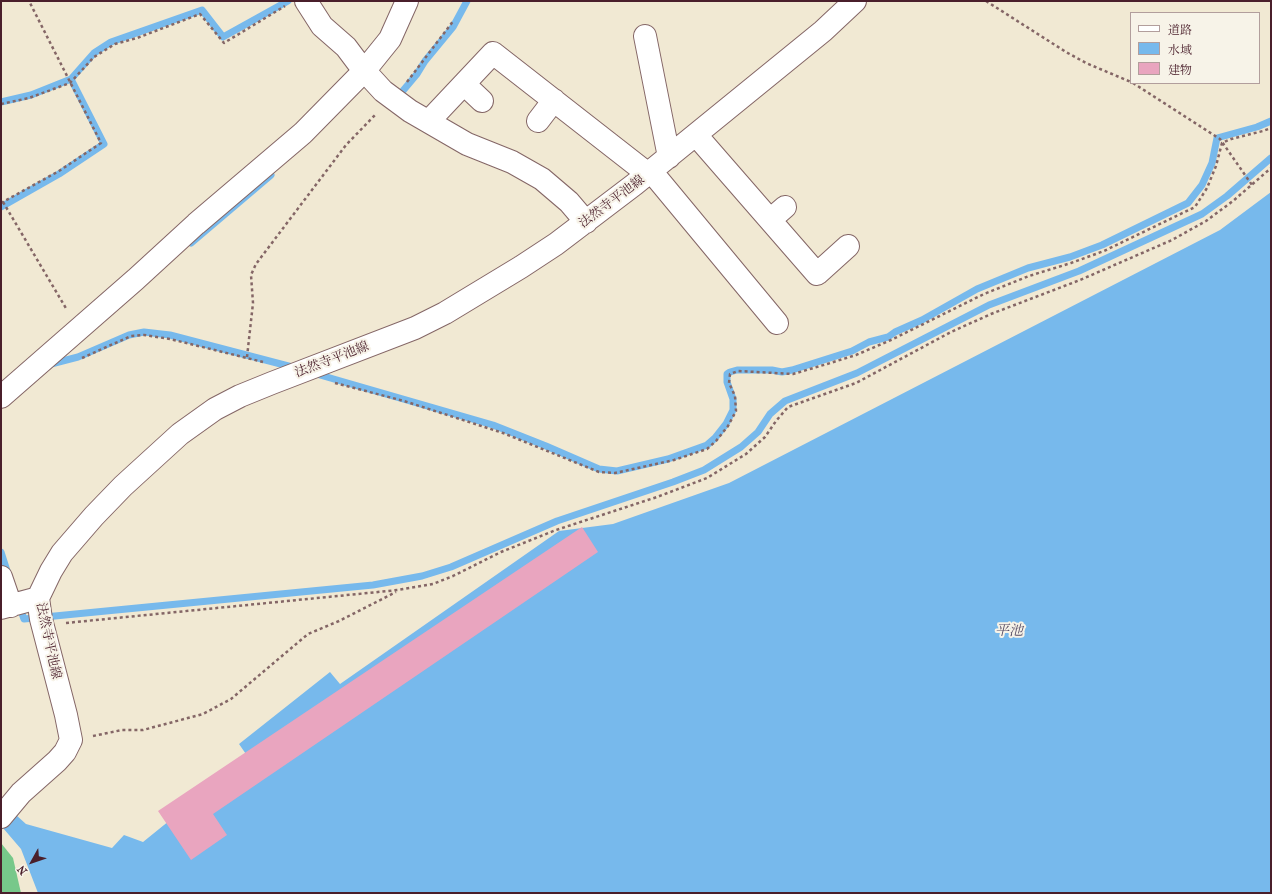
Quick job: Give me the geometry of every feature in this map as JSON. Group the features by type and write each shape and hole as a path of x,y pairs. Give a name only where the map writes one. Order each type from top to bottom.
{"street":[{"path":"1,397 196,224 303,133 365,70 390,39 407,1"},
{"name":"法然寺平池線","path":"71,740 43,625 38,598 51,571 70,542 122,486 180,434 221,406 240,396 415,328 445,313 521,268 586,222 650,173 823,31 855,1"},
{"path":"297,3 346,47 383,90 410,111 430,121 467,144 512,162 542,179 569,202 586,222"},
{"path":"645,36 669,157"},
{"path":"430,121 493,53 650,173 777,323"},
{"path":"464,84 482,101"},
{"path":"538,121 554,100"},
{"path":"696,135 778,214 817,274 848,246"},
{"path":"1,577 6,607 38,598"},
{"path":"1,817 21,793 57,761 65,752 71,740"}],"path":[{"path":"28,1 101,144 59,171 2,203 70,316 75,332"},
{"path":"986,1 1066,52 1086,63 1130,82"},
{"path":"1,104 29,98 70,83 94,57 115,44 137,38 200,14 224,43 297,3"},
{"path":"247,358 253,303 251,275 256,264 346,145 392,97 395,96 454,20"},
{"path":"1134,84 1220,139 1252,185"},
{"path":"1222,143 1271,128"},
{"path":"78,360 131,336 144,335 170,339 300,372 345,386 404,401 503,432 599,472 615,473 674,460 707,449 716,441 728,426 736,411 735,396 729,383 730,374 738,371 793,374 849,357 891,340 984,294 1029,276 1104,251 1194,207 1207,188 1216,166 1222,143"},
{"path":"43,625 398,590 433,584 454,576 501,552 556,530 657,497 707,478 746,454 765,437 788,407 856,383 951,332 992,314 1080,280 1172,240 1206,221 1233,201 1271,168"},
{"path":"71,740 81,740 100,733 122,730 143,730 203,714 231,699 308,634 339,621 398,590"}],"green space":[{"path":"1,843 13,858 21,893 1,893"}],"water":[{"name":"平池","path":"1271,192 1271,893 38,893 21,849 3,828 16,815 26,824 112,848 124,835 143,842 248,757 239,744 330,672 340,684 559,531 613,524 729,483 1220,230"}],"building":[{"path":"582,527 598,552 213,814 227,835 191,860 158,811"}],"waterway":[{"path":"1,207 59,174 104,144 71,79 94,53 111,42 202,10 223,37 288,1"},
{"path":"396,99 453,27 467,1"},
{"path":"1,102 31,95 71,79"},
{"path":"313,373 493,425 599,469 617,471 668,459 707,445 715,438 726,424 733,410 733,399 727,382 727,374 730,372 737,370 772,370 782,372 852,351 869,342 888,337 977,289 1028,268 1070,257 1102,245 1188,203 1202,185 1212,163 1217,138 1257,127 1271,121"},
{"path":"19,605 24,619 373,585 422,576 451,567 557,521 704,470 741,447 758,432 770,414 785,401 857,373 989,305 1079,271 1202,214 1227,196 1271,158"},
{"path":"191,243 271,175"},
{"path":"51,364 78,357 129,335 144,332 170,335 296,368"},
{"path":"1,552 9,577"}]}
